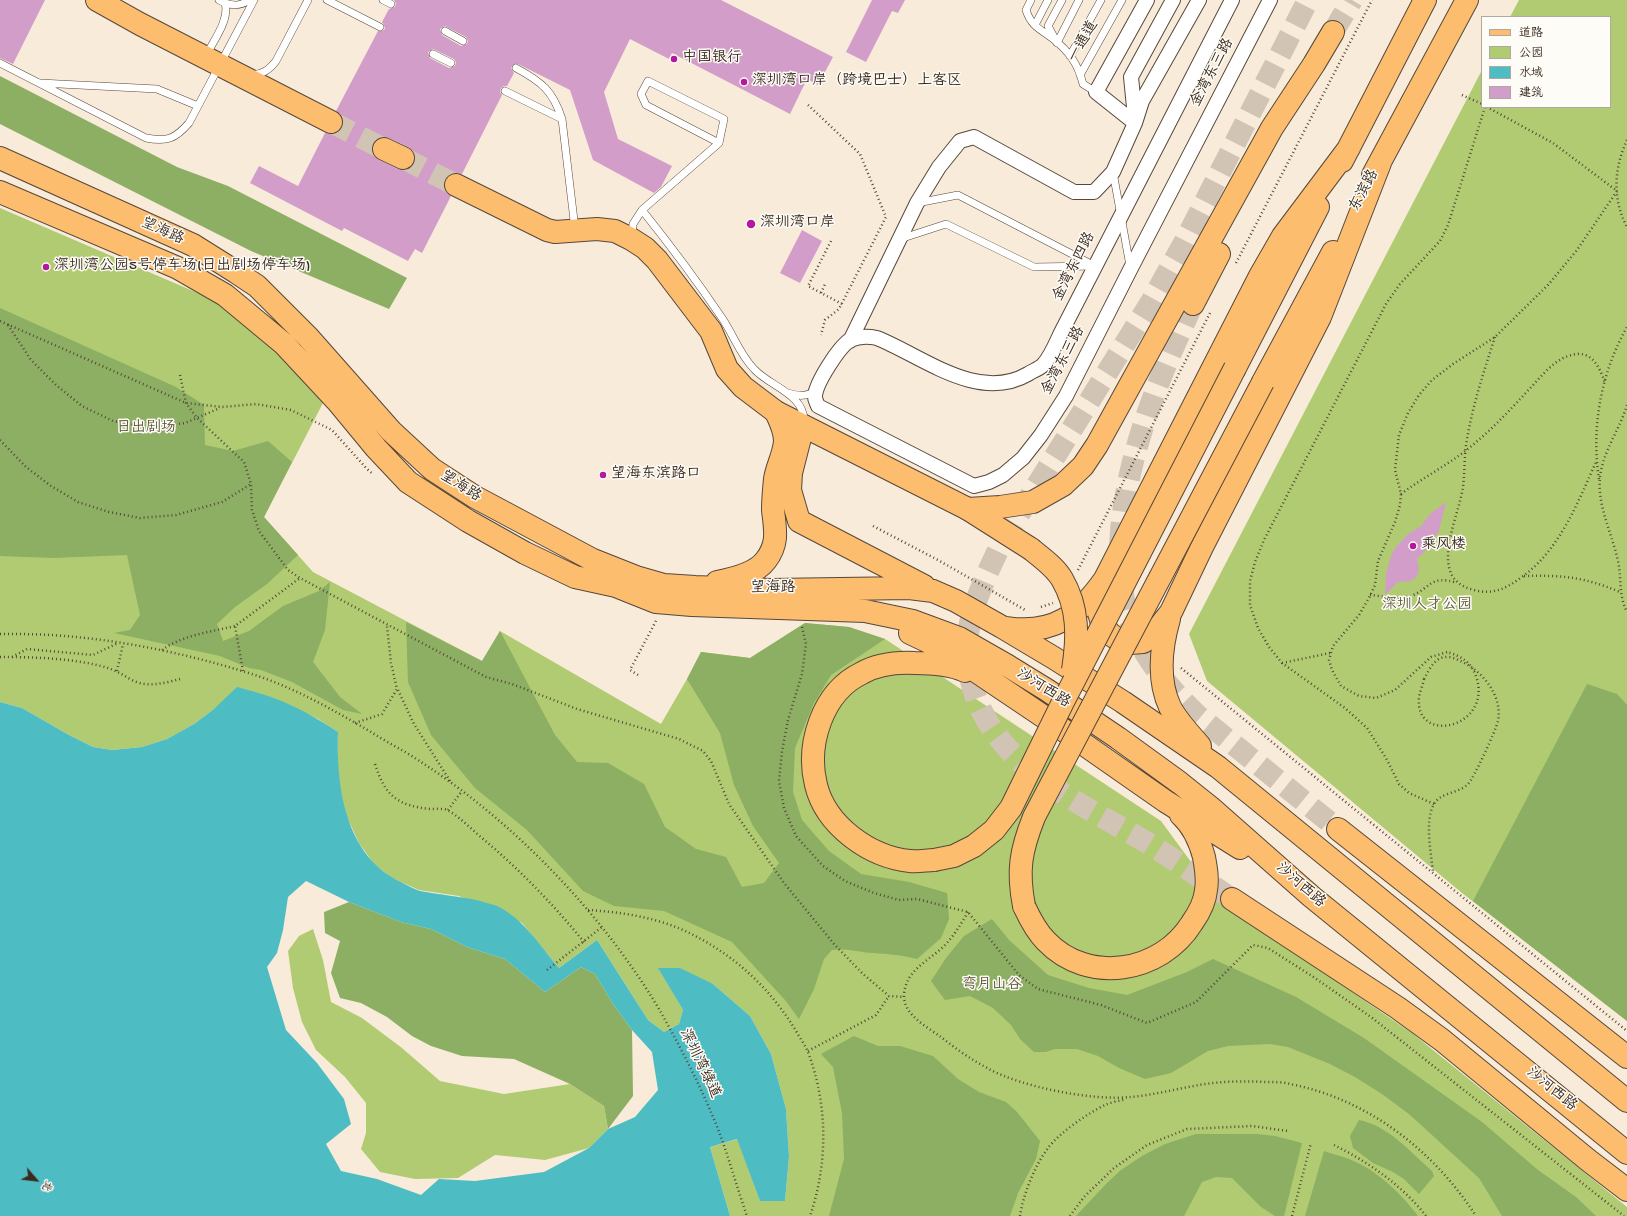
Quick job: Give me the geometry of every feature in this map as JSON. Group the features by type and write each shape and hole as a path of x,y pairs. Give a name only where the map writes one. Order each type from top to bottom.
{"main road":[{"path":"97,0 220,66 331,122"},
{"path":"992,683 962,670 945,665 906,662 891,663 876,667 860,673 844,685 831,700 821,718 814,743 813,765 816,786 824,806 835,821 852,837 871,849 891,857 911,861 934,860 954,856 974,846 994,830 1011,808 1062,702 1425,0"},
{"name":"东滨路","path":"1165,801 1184,818 1195,832 1202,849 1207,870 1206,891 1200,911 1187,931 1172,947 1153,959 1139,965 1120,968 1101,968 1080,963 1060,954 1046,942 1033,925 1024,906 1020,886 1020,863 1026,839 1034,817 1263,382 1467,0"},
{"path":"968,509 1000,507 1033,502 1063,485 1082,466 1097,445 1117,411 1272,128 1333,32 1193,304"},
{"path":"1171,612 1151,637 1143,642 1131,643 1119,640 1110,634 1102,623 1098,602 1105,579 1260,276 1283,236 1348,148"},
{"name":"望海路","path":"0,158 193,245 256,286 308,337 391,431 432,469 475,497 593,560 636,577 664,584 695,588 770,590 909,588 933,591 1002,627"},
{"path":"1218,767 1171,708 1164,692 1161,670 1163,641 1171,612 1202,547 1320,317 1380,162"},
{"path":"456,185 547,230 555,232 598,229 615,231 631,239 645,248 657,260 711,331 727,369 743,387 776,412 968,509 1031,549 1049,563 1062,579 1077,621 1076,647 1073,667 1062,702"},
{"name":"望海路","path":"0,192 178,268 225,295 284,344 338,402 376,448 408,482 468,521 525,553 575,577 616,586 656,602 692,605 865,611 913,621 959,638"},
{"path":"695,588 734,578 756,569 766,561 772,550 776,533 773,509 775,478 783,454 785,439 783,426 776,412"},
{"path":"804,426 794,458 790,490 799,521 933,591"},
{"path":"794,458 804,447 814,441 826,437"},
{"path":"1002,627 1021,630 1036,629 1064,620 1078,611 1087,602 1105,579"},
{"path":"865,611 933,644 1062,729 1165,801 1256,858 1312,897"},
{"path":"1002,627 1117,698 1218,767 1627,1101"},
{"name":"沙河西路","path":"959,638 1047,690 1118,738 1180,783 1210,807 1312,897 1627,1153"},
{"path":"1338,829 1627,1057"},
{"path":"1232,899 1355,978 1404,1012 1453,1049 1588,1160 1627,1190"}],"street":[{"path":"1135,123 1096,92 1147,0"},
{"path":"1135,123 1131,77 1173,0"},
{"path":"816,391 837,353 850,340 917,203 939,167 960,141 974,137 1074,192 1094,192 1113,172 1135,123 1142,101 1199,0"},
{"name":"金湾东四路","path":"850,340 864,337 877,338 957,378 978,383 999,383 1021,378 1043,365 1232,0"},
{"name":"金湾东三路","path":"816,391 815,398 818,406 974,486 990,482 1003,475 1023,458 1041,435 1066,396 1130,268 1270,0"}],"lane":[{"path":"222,1 234,6 244,4 249,0"},
{"path":"0,63 146,138 160,141 171,139 181,132 189,123 254,0"},
{"path":"220,66 245,76 263,73 270,68 276,61 308,0"},
{"path":"327,0 380,27"},
{"path":"383,0 391,4"},
{"path":"1031,0 1026,10 1029,20 1070,56 1079,69 1083,84 1096,92"},
{"path":"1034,25 1048,0"},
{"path":"1057,43 1048,26 1062,0"},
{"path":"1057,43 1079,0"},
{"path":"1070,56 1101,0"},
{"name":"一通道","path":"1080,75 1122,0"},
{"path":"220,66 223,22 226,13 222,1"},
{"path":"445,31 463,41"},
{"path":"433,54 452,63"},
{"path":"516,68 546,86 554,98 562,119 575,231"},
{"path":"631,239 633,224 642,210 719,143 724,119 648,81 641,94 646,106 719,143"},
{"path":"38,83 157,89 198,106"},
{"path":"505,90 562,119"},
{"path":"1113,172 1130,268"},
{"path":"917,203 958,196 1095,266"},
{"path":"642,210 669,243 722,318 746,359 754,369 764,378 788,393 799,405 804,415 804,426"},
{"path":"900,238 946,224 1034,267 1095,266"},
{"path":"788,393 801,396 810,395 816,391"}],"path":[{"path":"1462,95 1481,104"},
{"path":"808,105 860,154 886,217 840,309 825,320 820,334"},
{"path":"1434,804 1409,793 1399,784 1367,728 1344,708 1282,663 1269,647 1258,628 1250,605 1250,581 1255,562 1264,540 1386,304 1400,284 1430,252 1443,235 1448,225 1486,108"},
{"path":"1488,108 1553,143 1616,191"},
{"path":"1627,140 1616,174 1616,191 1627,227"},
{"path":"1433,873 1430,812 1434,804 1446,794 1468,784 1495,731 1498,721 1498,708 1493,691 1486,680 1470,666 1453,658 1441,658 1434,663 1424,679 1419,698 1420,709 1424,717 1432,723 1440,726 1457,724 1465,720 1472,711 1476,702 1478,692 1477,678 1469,663 1456,654 1447,652 1431,657 1396,690 1376,698 1359,696 1341,686 1332,670 1329,660 1330,653 1336,643 1359,615 1375,585 1378,561 1395,522 1400,505 1400,494 1396,470 1399,435 1408,413 1419,395 1432,380 1453,364 1495,337 1561,270 1577,250 1616,191"},
{"path":"831,241 808,286 842,304"},
{"path":"820,293 826,282"},
{"path":"8,324 31,360 56,385 82,406 113,421 150,428 185,423 222,407"},
{"path":"1627,327 1610,361 1598,414 1595,440 1596,462 1605,516 1619,564 1620,592 1627,612"},
{"path":"1457,583 1449,568 1448,553 1463,487 1466,450 1474,405 1495,337"},
{"path":"1400,494 1466,450 1508,412 1549,368 1560,360 1578,354 1586,355 1600,368 1605,383"},
{"path":"180,375 186,403 197,418 244,462 251,484 252,510 259,531 288,570 300,578 486,677 512,684 577,709 679,739 703,752 711,761 729,804 784,884 834,944 863,974 889,996 904,997"},
{"path":"1600,487 1602,466 1627,405"},
{"path":"0,440 26,467 51,486 78,502 109,512 140,518 176,515 222,502 251,484"},
{"path":"1370,595 1405,598 1412,596 1427,585 1436,581 1449,580 1466,588 1479,591 1497,591 1509,586 1524,576 1552,547 1564,529 1596,462"},
{"path":"1524,576 1575,578 1597,583 1620,592"},
{"path":"162,651 172,643 186,638 235,626 300,578"},
{"path":"638,675 630,670 657,619"},
{"path":"387,625 391,664 397,689 414,724 442,771 452,783"},
{"path":"235,626 243,671"},
{"path":"0,634 49,635 118,643 162,651 243,671 295,692 355,723 424,764 452,783"},
{"path":"12,657 27,649 93,655 118,643"},
{"path":"117,671 123,644"},
{"path":"1282,663 1330,653"},
{"path":"0,657 62,660 100,666 117,671 133,681 147,684 163,683 180,679"},
{"path":"1182,668 1627,1031"},
{"path":"355,723 382,714 397,689"},
{"path":"375,764 380,780 389,793 400,802 414,807 448,810 525,877 584,942"},
{"name":"深圳湾绿道","path":"452,783 499,820 526,846 588,910 624,956 654,1002 684,1055 716,1124 747,1216"},
{"path":"448,810 462,791"},
{"path":"845,881 874,893 898,900 917,899 968,912 1019,974 1038,988 1101,1004 1147,1023 1196,1002 1253,945 1268,948 1372,1017 1624,1216"},
{"path":"588,910 615,912 647,919 682,929 711,944 741,965 768,990 790,1020 808,1051 819,1087 824,1126 822,1161 816,1198 810,1216"},
{"path":"968,912 958,929 946,944 912,972 906,986 904,997 908,1009 914,1017 961,1053 990,1070 1023,1082 1062,1092 1099,1097 1130,1097"},
{"path":"548,970 602,927"},
{"path":"808,1051 876,1015 889,996"},
{"path":"1020,1216 1023,1199 1034,1172 1048,1147 1088,1115 1106,1104 1130,1097 1234,1081 1289,1083 1322,1092 1361,1109 1386,1124 1415,1145 1441,1170 1463,1196 1476,1216"},
{"path":"1070,1216 1084,1197 1114,1168 1147,1145 1186,1129 1252,1126 1288,1131"},
{"path":"1292,1216 1311,1143"},
{"path":"1334,1145 1356,1156 1383,1175 1406,1195 1426,1216"}],"green space":[{"name":"深圳人才公园","path":"1519,0 1627,0 1627,1021 1462,893 1207,681 1189,634 1481,72 1481,108 1611,108 1611,16 1511,16"},
{"path":"0,76 177,167 228,186 407,278 389,309 251,251 0,124"},
{"name":"弯月山谷","path":"0,208 228,306 260,328 324,401 264,517 313,572 482,661 500,631 661,724 701,652 750,658 805,623 849,627 885,639 1161,821 1221,903 1412,1033 1627,1207 1627,1216 730,1216 710,1147 738,1139 760,1201 785,1201 789,1157 786,1109 771,1054 750,1016 713,984 659,969 683,1010 679,1024 664,1032 648,1020 597,940 559,968 522,923 459,896 419,890 392,878 374,864 359,843 346,815 340,789 337,759 338,732 318,719 271,697 214,709 194,724 167,739 142,747 112,750 93,747 22,708 0,702"},
{"name":"日出剧场","path":"0,308 176,387 204,405 205,445 233,451 268,441 292,462 264,517 298,555 267,584 235,607 217,624 223,641 249,631 283,606 319,591 330,582 325,630 313,662 340,697 362,714 343,710 292,682 261,670 249,668 220,656 114,633 130,630 140,615 127,555 53,558 0,556"},
{"path":"406,622 482,661 500,631 555,735 577,762 608,763 644,784 665,827 696,849 726,857 742,887 764,883 779,863 753,826 734,785 720,733 687,679 701,652 750,658 805,623 849,627 885,639 831,675 814,703 795,748 793,792 802,820 829,851 861,874 909,882 947,893 949,919 941,938 917,959 848,950 832,950 824,959 814,989 799,1019 785,1000 732,942 664,911 614,906 583,891 527,830 475,788 431,735 408,682"},
{"path":"1587,684 1617,694 1627,705 1627,1021 1473,901"},
{"path":"349,902 401,922 431,929 467,947 505,959 545,992 581,967 595,974 613,1004 632,1030 633,1096 608,1129 604,1106 570,1084 514,1059 462,1056 431,1046 412,1036 387,1017 361,1003 340,998 331,973 340,941 325,933 324,912"},
{"path":"992,919 1009,940 1048,975 1089,988 1127,995 1187,972 1213,959 1296,997 1364,1038 1482,1122 1538,1170 1576,1197 1596,1216 1502,1216 1479,1178 1409,1114 1382,1094 1355,1077 1330,1064 1288,1047 1270,1044 1228,1046 1208,1051 1171,1073 1145,1079 1119,1068 1098,1056 1077,1049 1055,1049 1046,1052 1034,1052 1020,1039 1011,1025 993,1008 970,996 945,1000 931,981 946,958 964,936"},
{"path":"313,929 323,960 331,1002 362,1018 402,1048 440,1081 504,1094 570,1084 604,1106 608,1129 589,1148 545,1160 495,1155 458,1178 415,1179 380,1172 361,1149 366,1133 366,1103 345,1077 316,1050 302,1022 293,988 288,951 299,936"},
{"path":"854,1036 878,1046 900,1046 933,1056 958,1079 979,1092 1006,1102 1017,1112 1040,1141 1036,1159 1018,1193 1010,1216 829,1216 844,1159 842,1113 833,1067 821,1054"},
{"path":"1359,1120 1370,1123 1389,1134 1432,1171 1434,1176 1419,1194 1404,1179 1373,1163 1353,1148 1350,1136"},
{"path":"1196,1134 1257,1134 1275,1136 1302,1143 1284,1216 1275,1216 1261,1207 1232,1178 1216,1177 1202,1182 1184,1216 1076,1216 1121,1170 1142,1156 1165,1144"},
{"path":"1324,1151 1347,1158 1377,1174 1406,1201 1418,1216 1305,1216"}],"water":[{"path":"237,687 267,696 297,708 338,732 339,775 342,796 348,818 356,837 367,855 382,870 401,882 420,891 472,899 497,906 507,911 538,942 559,968 597,940 648,1020 664,1032 679,1024 683,1010 658,968 680,968 713,984 750,1016 771,1054 786,1109 789,1157 785,1201 760,1201 737,1139 710,1147 730,1216 0,1216 0,702 22,708 93,747 112,750 142,747 167,739 194,724 214,709","holes":["306,881 349,902 401,922 431,929 467,947 505,959 545,992 581,967 595,974 613,1004 632,1030 652,1052 658,1090 635,1117 608,1129 589,1148 544,1172 475,1181 439,1179 421,1195 377,1179 341,1171 326,1144 351,1124 344,1099 317,1063 286,1030 267,967 277,953 283,930 288,897"]}],"building":[{"path":"0,0 45,0 13,64 0,58"},
{"path":"394,0 721,0 833,57 818,85 807,79 790,114 672,53 669,59 630,39 604,92 618,139 672,166 661,187 654,193 593,160 570,90 518,64 514,64 511,68 514,73 507,86 501,88 500,92 502,95 462,174 455,173 449,175 445,179 444,186 446,192 451,196 422,253 415,249 408,261 344,228 342,231 250,183 259,166 298,186 325,133 332,134 338,132 342,128 343,121 341,115 336,111 378,31 385,29 382,22 389,9 395,7 396,3","holes":["445,26 466,37 468,41 467,44 461,46 442,35 440,29","433,49 454,59 456,62 455,66 449,68 430,58 428,52","383,137 389,138 408,147 413,151 415,157 414,163 410,168 404,170 398,169 379,160 374,156 372,150 373,144 377,139"]},
{"path":"872,0 905,0 898,13 892,11 866,62 846,52"},
{"path":"802,230 822,241 800,283 780,273"},
{"name":"乘风楼","path":"1446,502 1439,531 1426,550 1417,559 1419,569 1417,576 1411,581 1398,582 1385,595 1386,574 1395,548 1408,534 1421,526 1430,514"}],"tunnel":[{"path":"1232,899 1151,845 1069,798 1043,780 1019,760 998,737 982,711 968,671 968,631 983,584 1003,540 1151,302 1185,241 1308,0"},
{"path":"1333,32 1352,0"},
{"path":"331,122 384,149"},
{"path":"403,158 456,185"},
{"path":"1193,304 1157,387 1130,472 1120,542 1120,574 1123,596 1129,618 1134,632 1148,658 1175,693 1196,714 1338,829"}],"place":[{"name":"中国银行","path":"674,59"},
{"name":"深圳湾口岸（跨境巴士）上客区","path":"744,82"},
{"name":"深圳湾口岸","path":"751,224"},
{"name":"深圳湾公园5号停车场(日出剧场停车场)","path":"46,267"},
{"name":"望海东滨路口","path":"603,475"},
{"name":"乘风楼","path":"1413,546"}]}
